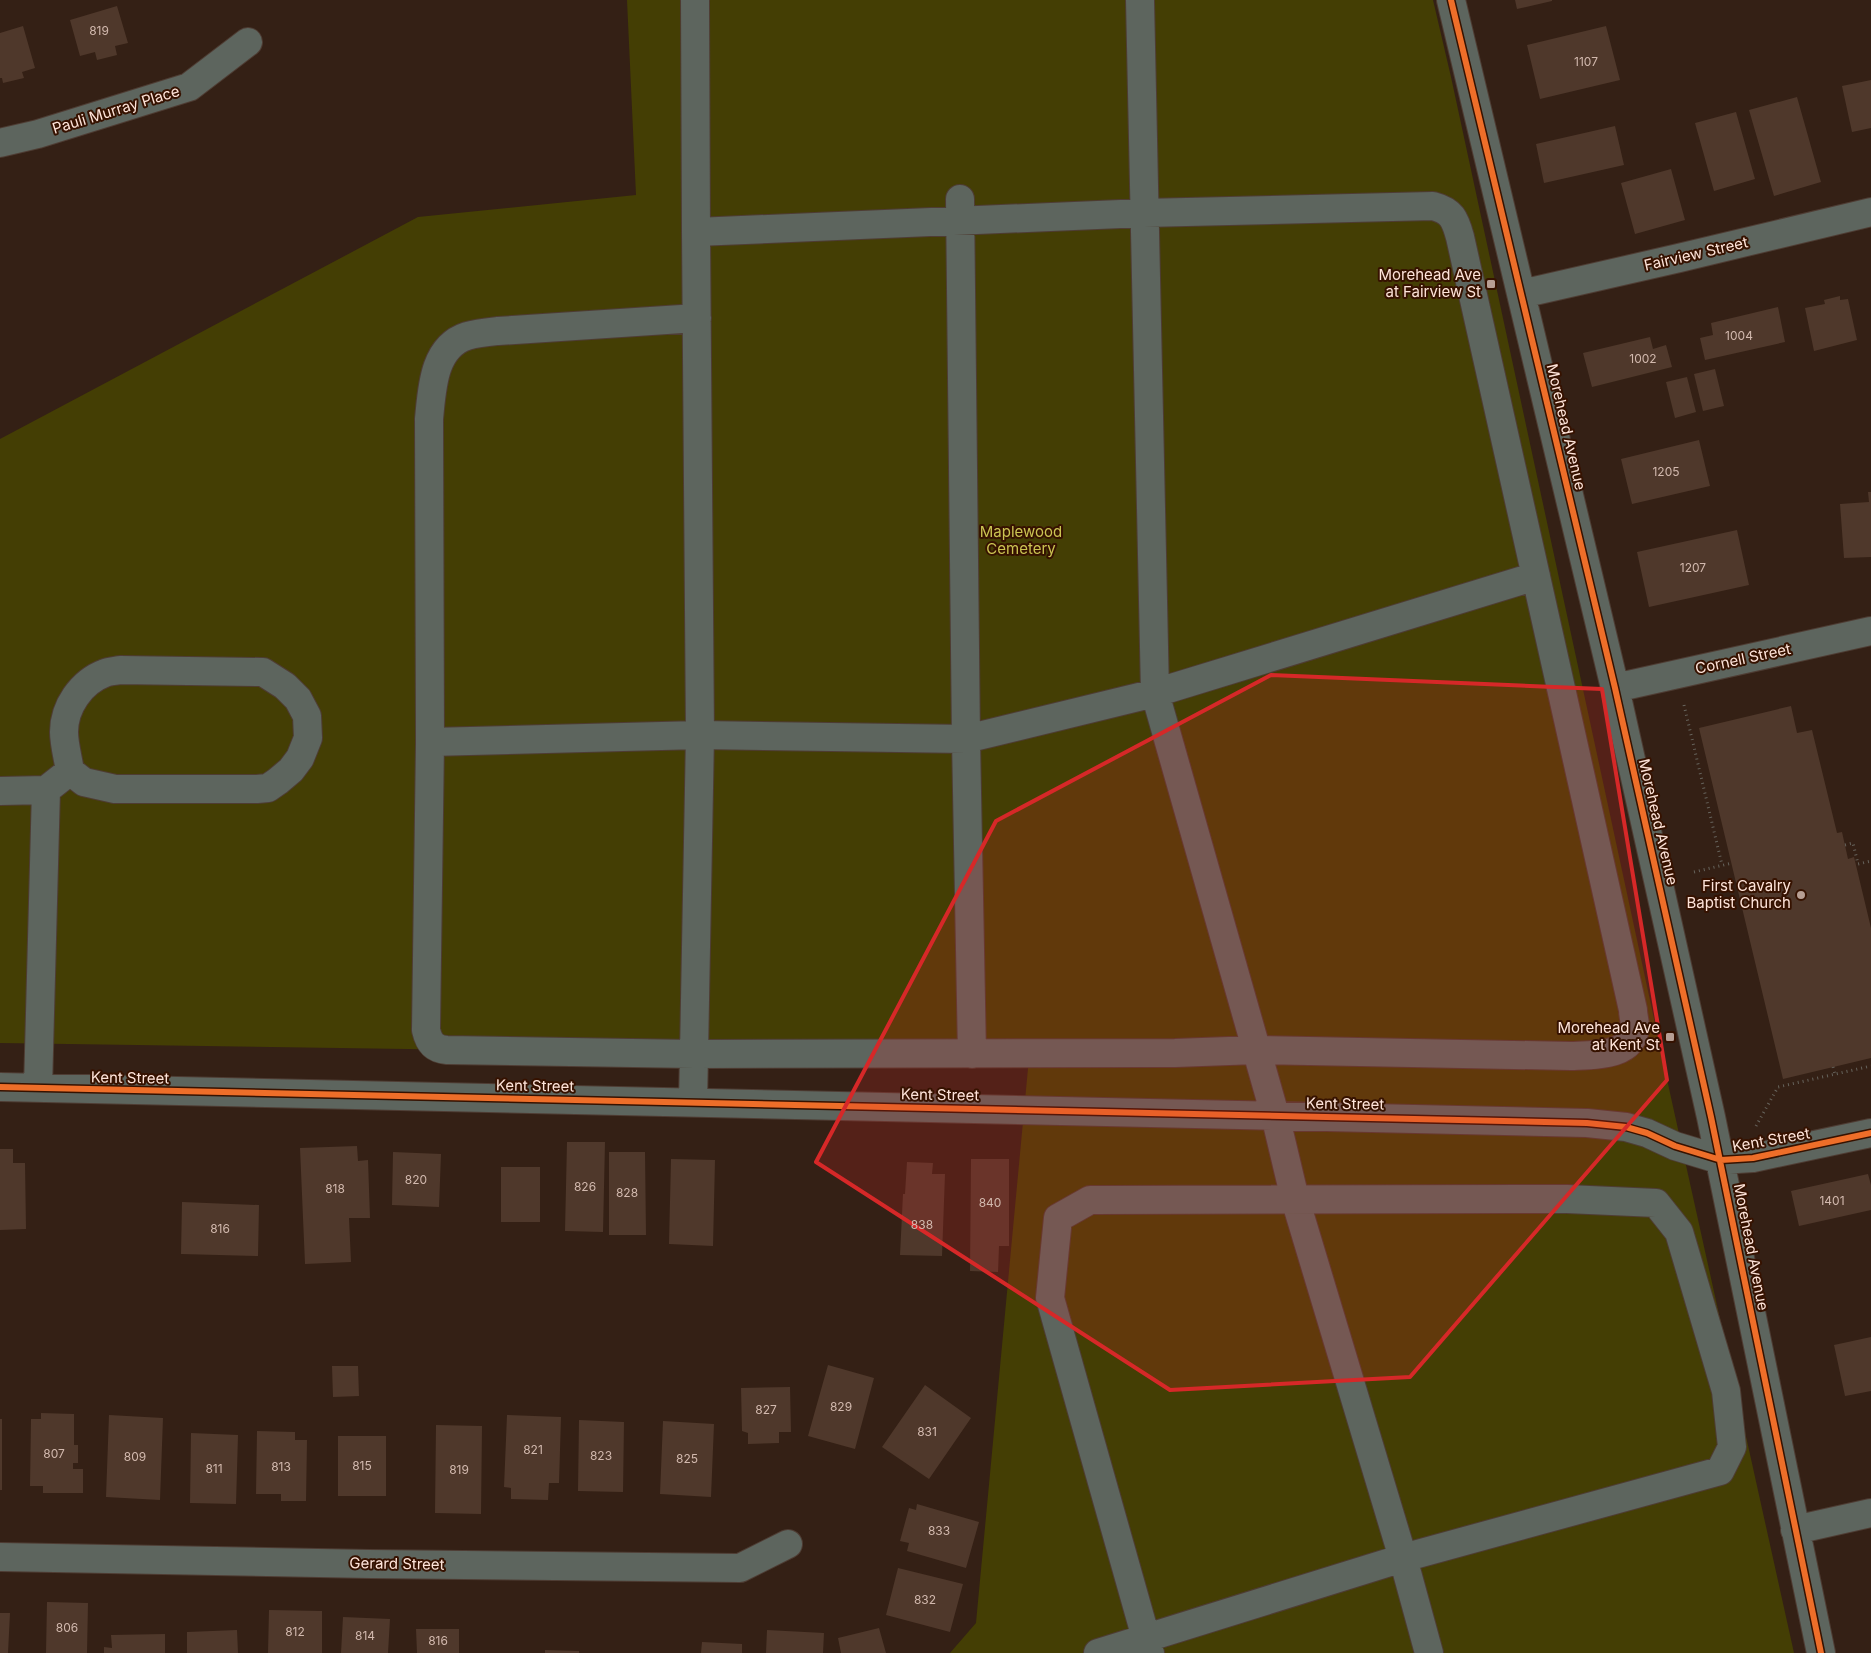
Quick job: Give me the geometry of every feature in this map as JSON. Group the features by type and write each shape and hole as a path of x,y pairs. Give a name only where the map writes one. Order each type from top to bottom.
{"street":[{"path":"693,1102 700,735 695,0"},
{"path":"1140,0 1155,693 1275,1115 1295,1199 1403,1558 1429,1653"},
{"name":"Morehead Avenue","path":"1451,0 1615,688 1721,1160 1821,1653"},
{"name":"Pauli Murray Place","path":"0,143 38,134 189,87 248,42"},
{"path":"696,232 960,209 1144,213 1433,206 1445,209 1455,219 1460,237 1633,1010 1635,1028 1626,1046 1617,1051 1604,1054 1571,1056 1256,1050 1174,1053 694,1054 438,1049 430,1042 426,1030 430,742 429,419 432,387 439,363 449,345 467,336 498,331 697,318"},
{"path":"960,209 966,739 972,1054"},
{"name":"Fairview Street","path":"1521,294 1871,212"},
{"path":"430,742 700,735 966,739 1155,693 1536,576"},
{"name":"Cornell Street","path":"1615,688 1871,631"},
{"path":"120,670 262,672 285,686 298,699 308,716 308,738 300,758 291,770 268,788 115,789 84,782 70,771 64,731 67,712 77,693 105,672 120,670"},
{"path":"0,791 46,790 70,771"},
{"path":"38,1088 46,790"},
{"name":"Kent Street","path":"0,1088 1275,1115 1605,1124 1633,1129 1675,1146 1721,1160 1753,1158 1871,1133"},
{"path":"1098,1653 1148,1646 1403,1558 1720,1471 1732,1447 1726,1391 1679,1232 1656,1203 1568,1199 1090,1200 1058,1218 1050,1298 1148,1646"},
{"path":"1795,1530 1871,1513"},
{"name":"Gerard Street","path":"0,1557 740,1568 788,1544"}],"path":[{"path":"1683,702 1722,865"},
{"path":"1845,845 1854,842 1858,864 1871,861"},
{"path":"1694,872 1732,863"},
{"path":"1755,1128 1778,1088 1871,1066"},
{"path":"1833,1067 1835,1074"}],"highlighted area":[{"path":"1271,675 1602,689 1667,1080 1410,1377 1170,1390 816,1162 996,821"}],"green space":[{"name":"Maplewood Cemetery","path":"627,0 1433,0 1670,1093 1794,1653 950,1653 976,1623 1029,1058 0,1043 0,439 418,217 636,195"}],"building":[{"path":"1515,0 1552,0 1552,1 1517,9"},
{"path":"117,6 128,43 115,46 117,55 97,60 95,52 80,56 70,20"},
{"path":"23,26 35,68 22,72 24,78 3,83 2,78 0,78 0,33"},
{"path":"1606,26 1620,80 1540,99 1527,45"},
{"path":"1871,80 1871,128 1852,132 1842,86"},
{"path":"1797,97 1821,182 1774,196 1749,110"},
{"path":"1736,112 1755,179 1714,191 1695,123"},
{"path":"1615,126 1624,165 1544,183 1536,144"},
{"path":"1671,169 1685,220 1635,234 1621,183"},
{"path":"1840,296 1840,300 1848,299 1857,340 1814,351 1805,308 1825,304 1824,300"},
{"path":"1778,307 1785,342 1705,360 1700,338 1713,335 1711,323"},
{"path":"1650,337 1653,349 1666,345 1672,367 1592,387 1583,353"},
{"path":"1715,369 1724,406 1703,411 1694,374"},
{"path":"1687,377 1696,412 1675,418 1666,382"},
{"path":"1699,440 1710,486 1632,504 1621,459"},
{"path":"1868,492 1871,492 1871,557 1844,558 1840,504 1869,502"},
{"path":"1737,530 1749,585 1649,607 1637,552"},
{"name":"First Cavalry Baptist Church","path":"1791,706 1797,733 1812,730 1837,833 1842,832 1848,859 1854,857 1871,928 1871,1058 1783,1079 1699,728"},
{"path":"567,1142 605,1142 603,1232 565,1231"},
{"path":"357,1146 358,1161 368,1160 370,1218 349,1218 351,1262 305,1264 300,1148"},
{"path":"0,1149 13,1149 13,1163 25,1163 26,1229 0,1230"},
{"path":"393,1152 441,1154 439,1207 392,1205"},
{"path":"609,1152 645,1152 646,1235 609,1235"},
{"path":"671,1159 715,1160 713,1246 669,1244"},
{"path":"971,1159 1009,1159 1009,1246 999,1246 998,1272 970,1271"},
{"path":"907,1162 933,1163 932,1174 945,1174 942,1256 900,1255 903,1194 905,1194"},
{"path":"501,1167 540,1167 540,1222 501,1222"},
{"path":"1868,1174 1871,1185 1871,1210 1799,1226 1791,1191"},
{"path":"182,1202 259,1205 258,1256 181,1254"},
{"path":"1871,1337 1871,1391 1845,1396 1834,1345"},
{"path":"828,1365 874,1378 855,1449 808,1436"},
{"path":"332,1366 358,1366 359,1396 333,1397"},
{"path":"925,1385 971,1418 929,1479 882,1447"},
{"path":"790,1387 791,1432 779,1432 779,1443 748,1444 748,1433 742,1431 741,1388"},
{"path":"41,1413 74,1414 74,1445 78,1445 78,1463 73,1463 73,1469 83,1469 83,1493 43,1493 43,1486 30,1486 31,1419 41,1419"},
{"path":"109,1415 163,1418 160,1500 106,1497"},
{"path":"507,1415 561,1417 559,1483 549,1483 548,1500 511,1499 511,1488 504,1487"},
{"path":"0,1419 2,1419 2,1490 0,1490"},
{"path":"579,1420 624,1422 623,1492 578,1491"},
{"path":"663,1421 714,1424 711,1497 660,1494"},
{"path":"436,1425 482,1426 481,1514 435,1513"},
{"path":"257,1431 295,1432 295,1440 307,1440 306,1501 281,1501 281,1494 256,1494"},
{"path":"191,1433 238,1435 236,1504 190,1503"},
{"path":"338,1436 386,1436 386,1496 338,1496"},
{"path":"917,1504 979,1522 966,1568 907,1551 909,1543 900,1541 909,1508 916,1510"},
{"path":"898,1568 963,1584 950,1632 886,1615"},
{"path":"47,1602 88,1603 87,1653 46,1653"},
{"path":"269,1610 322,1611 322,1653 268,1653"},
{"path":"0,1613 10,1613 8,1653 0,1653"},
{"path":"343,1617 390,1619 388,1653 341,1653"},
{"path":"879,1628 886,1653 841,1653 838,1638"},
{"path":"416,1629 459,1629 459,1653 417,1653"},
{"path":"237,1630 238,1653 187,1653 187,1632"},
{"path":"767,1630 824,1633 823,1653 766,1653"},
{"path":"165,1634 165,1653 104,1653 104,1647 112,1648 111,1635"},
{"path":"702,1642 742,1644 742,1653 701,1653"},
{"path":"545,1650 579,1651 579,1653 545,1653"}],"cycle path":[{"path":"1451,0 1615,688 1711,1117 1821,1653"},
{"path":"0,1087 1587,1123 1626,1127 1647,1133 1675,1146 1721,1160 1753,1158 1871,1133"}],"place":[{"name":"Morehead Ave at Fairview St","path":"1491,284"},
{"name":"First Cavalry Baptist Church","path":"1801,895"},
{"name":"Morehead Ave at Kent St","path":"1670,1037"}]}
